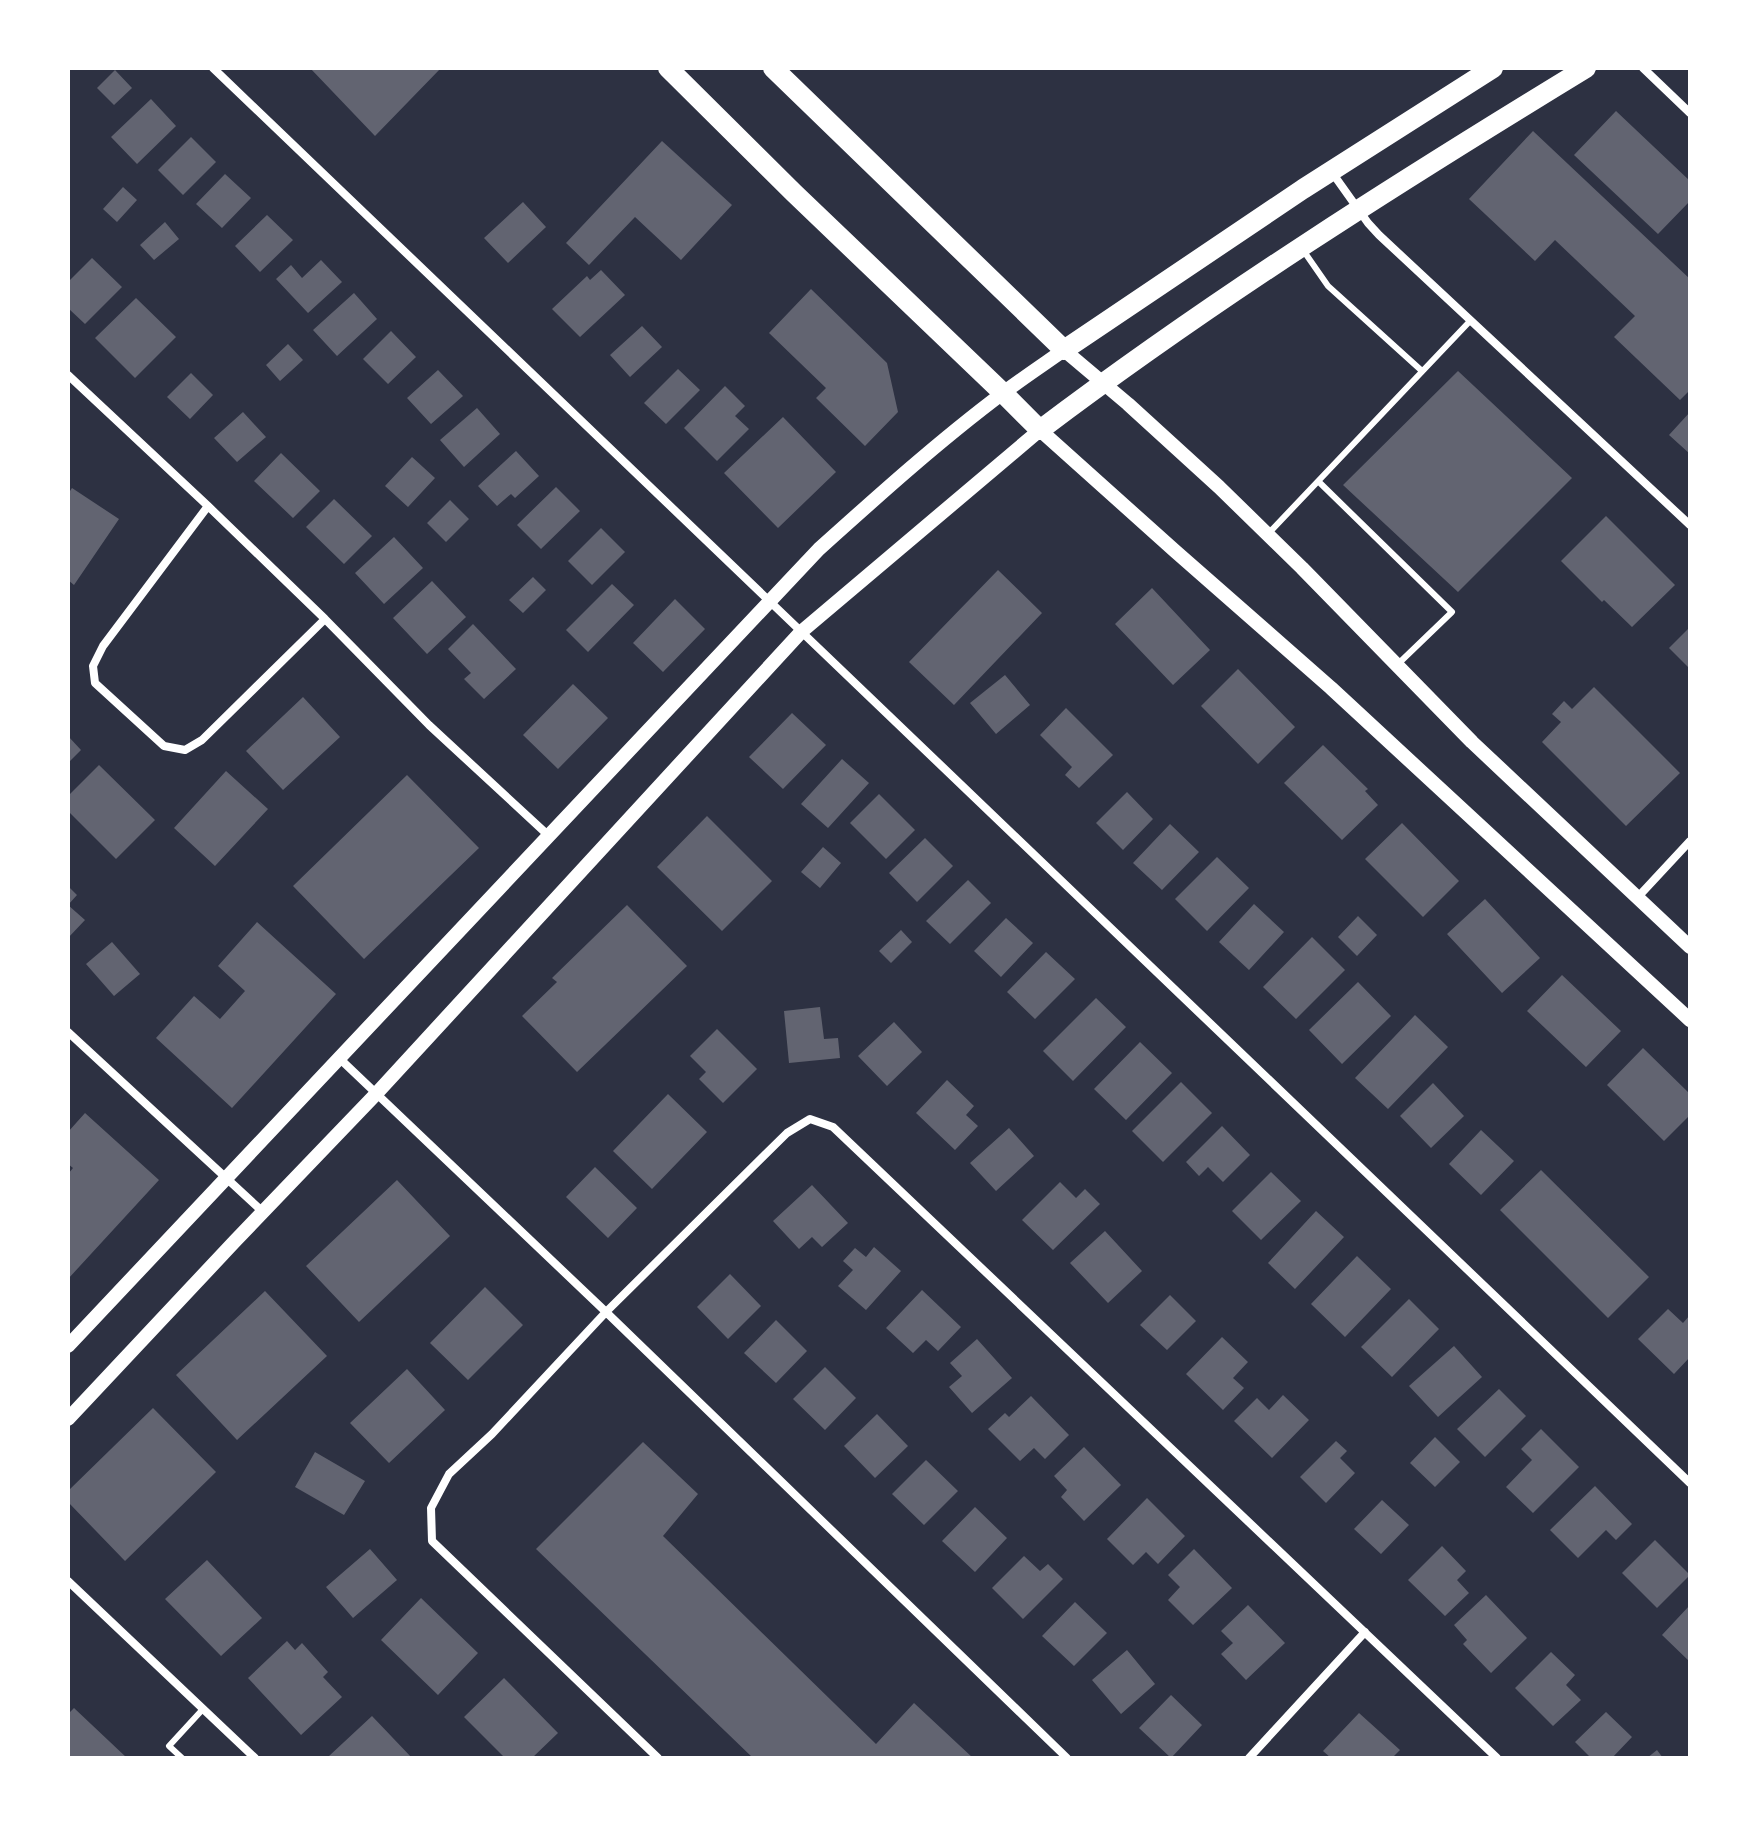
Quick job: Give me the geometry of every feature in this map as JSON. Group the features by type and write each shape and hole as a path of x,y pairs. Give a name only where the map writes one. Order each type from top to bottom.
{"main road":[{"path":"668,68 1040,430 1102,383 1301,247 1586,68"},
{"path":"773,68 1064,350 1331,170 1493,68"}],"street":[{"path":"213,68 1690,1483"},
{"path":"1643,68 1690,113"},
{"path":"1331,170 1379,235 1690,525"},
{"path":"68,1346 819,549 938,445 1064,350 1182,452 1302,568 1472,742 1690,947"},
{"path":"68,375 325,619 429,725 549,836"},
{"path":"68,1419 376,1094 801,632 1040,430 1331,688 1690,1020"},
{"path":"208,506 103,646 93,666 95,683 164,746 185,750 202,740 325,619"},
{"path":"1637,898 1690,841"},
{"path":"68,1032 263,1212"},
{"path":"339,1058 1067,1758"},
{"path":"658,1758 432,1541 431,1508 449,1474 492,1434 606,1312 787,1133 810,1119 833,1127 1497,1758"},
{"path":"68,1581 255,1758"},
{"path":"1249,1758 1365,1632"}],"lane":[{"path":"1301,247 1328,286 1422,371"},
{"path":"1267,535 1471,320"},
{"path":"1319,482 1452,612 1396,665"},
{"path":"182,1758 169,1746 203,1709"}],"building":[{"path":"310,68 441,68 375,136"},
{"path":"115,70 132,88 114,105 97,88"},
{"path":"151,99 176,126 137,164 111,137"},
{"path":"1616,111 1690,181 1690,201 1658,234 1574,155"},
{"path":"1533,131 1690,279 1690,390 1680,400 1614,337 1635,316 1555,240 1535,261 1469,199"},
{"path":"191,137 216,162 183,195 158,170"},
{"path":"662,141 732,205 681,260 635,217 589,265 566,243"},
{"path":"225,174 251,198 222,228 196,204"},
{"path":"123,187 137,200 117,222 103,209"},
{"path":"523,202 546,227 508,263 484,238"},
{"path":"267,215 293,240 260,272 235,246"},
{"path":"165,222 179,239 154,260 140,245"},
{"path":"92,258 122,287 85,324 68,308 68,282"},
{"path":"321,260 342,282 308,313 276,279 291,265 302,278"},
{"path":"601,270 625,295 580,337 552,309 587,276 590,280"},
{"path":"811,289 887,363 898,412 865,446 816,398 826,388 769,333"},
{"path":"354,293 377,319 337,356 313,330"},
{"path":"136,298 176,337 135,378 95,338"},
{"path":"642,326 662,347 630,377 610,355"},
{"path":"391,331 416,357 388,384 363,359"},
{"path":"288,344 303,360 280,381 266,365"},
{"path":"678,369 700,390 666,424 644,403"},
{"path":"438,370 463,396 431,424 407,398"},
{"path":"1458,371 1572,478 1458,592 1343,485"},
{"path":"191,373 213,395 190,419 167,397"},
{"path":"725,386 745,406 735,416 749,429 717,461 684,428"},
{"path":"477,408 500,434 464,467 440,440"},
{"path":"243,412 266,437 237,462 214,438"},
{"path":"1690,412 1690,454 1669,435"},
{"path":"783,417 836,472 778,528 724,473"},
{"path":"516,451 539,476 515,498 511,494 497,506 478,486"},
{"path":"281,453 320,491 293,518 254,481"},
{"path":"412,457 435,478 408,507 385,486"},
{"path":"556,487 580,511 541,549 517,525"},
{"path":"72,488 119,519 74,585 68,580 68,494"},
{"path":"334,499 372,536 344,564 306,527"},
{"path":"450,500 469,519 446,542 427,523"},
{"path":"1606,516 1675,585 1632,627 1561,561"},
{"path":"601,528 625,552 592,585 568,561"},
{"path":"394,537 423,568 384,604 355,573"},
{"path":"998,570 1042,613 954,705 909,662"},
{"path":"533,577 546,590 523,613 509,600"},
{"path":"432,581 466,617 427,654 393,618"},
{"path":"612,584 634,605 588,652 566,630"},
{"path":"1152,588 1210,650 1173,685 1115,624"},
{"path":"675,599 705,629 663,672 633,643"},
{"path":"473,624 516,669 484,699 464,679 471,673 448,649"},
{"path":"1690,627 1690,669 1669,648"},
{"path":"1238,669 1295,727 1258,764 1201,706"},
{"path":"1005,675 1030,705 996,734 970,703"},
{"path":"573,684 608,718 558,769 523,735"},
{"path":"1594,687 1680,773 1626,826 1542,742 1561,722 1552,714 1564,701 1572,709"},
{"path":"303,697 340,737 283,790 246,751"},
{"path":"1066,708 1113,755 1079,788 1065,775 1072,767 1040,735"},
{"path":"792,713 826,745 783,789 749,757"},
{"path":"68,736 81,750 68,763"},
{"path":"1323,745 1368,789 1365,791 1378,805 1342,840 1284,783"},
{"path":"842,759 869,783 828,828 801,804"},
{"path":"99,765 155,820 116,859 68,811 68,796"},
{"path":"226,771 268,809 215,866 174,828"},
{"path":"407,775 479,848 364,959 293,886"},
{"path":"1127,792 1153,819 1123,850 1096,823"},
{"path":"879,794 915,830 886,859 850,823"},
{"path":"707,816 772,881 722,931 657,867"},
{"path":"1402,823 1459,881 1423,917 1365,859"},
{"path":"1170,824 1199,852 1162,890 1133,863"},
{"path":"925,838 953,866 917,902 889,873"},
{"path":"823,847 841,863 820,888 801,872"},
{"path":"1217,857 1249,888 1207,931 1175,899"},
{"path":"968,880 991,903 950,944 926,921"},
{"path":"68,886 77,895 68,905"},
{"path":"1485,899 1540,958 1502,993 1447,934"},
{"path":"1254,904 1284,932 1249,970 1219,942"},
{"path":"68,905 85,920 68,938"},
{"path":"627,905 687,966 577,1072 522,1016 557,982 552,978"},
{"path":"1358,916 1377,935 1357,956 1338,937"},
{"path":"1006,918 1033,943 1001,977 974,951"},
{"path":"257,922 336,994 232,1108 156,1038 194,996 220,1019 245,991 218,966"},
{"path":"901,930 912,942 891,963 879,951"},
{"path":"1312,937 1345,970 1296,1019 1263,987"},
{"path":"112,942 140,974 114,996 86,964"},
{"path":"1046,952 1075,979 1035,1019 1007,992"},
{"path":"1562,975 1621,1031 1586,1067 1527,1011"},
{"path":"1358,982 1391,1016 1342,1064 1309,1030"},
{"path":"1096,998 1126,1027 1073,1081 1043,1051"},
{"path":"820,1007 824,1039 838,1038 840,1058 789,1063 784,1011"},
{"path":"1415,1015 1448,1047 1388,1109 1355,1078"},
{"path":"894,1022 922,1052 887,1086 858,1056"},
{"path":"717,1029 757,1069 723,1103 699,1079 706,1072 690,1056"},
{"path":"1140,1042 1172,1073 1126,1120 1094,1089"},
{"path":"1643,1048 1690,1094 1690,1115 1664,1141 1607,1085"},
{"path":"947,1080 974,1106 966,1115 978,1126 955,1150 916,1113"},
{"path":"1181,1082 1212,1113 1163,1162 1132,1131"},
{"path":"1433,1083 1464,1116 1431,1148 1400,1116"},
{"path":"668,1094 707,1132 652,1189 613,1151"},
{"path":"85,1113 159,1180 68,1279 68,1174 73,1168 68,1164 68,1132"},
{"path":"1222,1126 1250,1155 1223,1182 1208,1167 1199,1176 1186,1162"},
{"path":"1009,1128 1034,1156 996,1191 970,1163"},
{"path":"1481,1130 1514,1161 1481,1195 1449,1164"},
{"path":"595,1167 637,1208 608,1238 566,1197"},
{"path":"1541,1170 1649,1277 1608,1318 1500,1210"},
{"path":"1271,1172 1301,1201 1261,1240 1232,1211"},
{"path":"397,1180 450,1236 359,1322 306,1266"},
{"path":"1060,1182 1076,1198 1085,1189 1100,1204 1053,1250 1022,1220"},
{"path":"812,1185 848,1223 822,1247 812,1237 799,1249 773,1221"},
{"path":"1316,1211 1344,1237 1295,1289 1268,1263"},
{"path":"1105,1231 1142,1271 1108,1303 1070,1263"},
{"path":"874,1247 901,1271 866,1310 838,1286 853,1270 843,1261 855,1248 866,1257"},
{"path":"1357,1256 1391,1289 1345,1337 1311,1304"},
{"path":"730,1274 761,1306 728,1339 697,1307"},
{"path":"485,1287 523,1325 468,1380 430,1343"},
{"path":"922,1290 961,1327 938,1351 926,1340 913,1353 886,1328"},
{"path":"265,1291 327,1356 237,1440 176,1375"},
{"path":"1170,1295 1196,1321 1167,1350 1140,1325"},
{"path":"1409,1299 1439,1329 1392,1377 1361,1347"},
{"path":"1668,1309 1683,1323 1690,1315 1690,1357 1674,1374 1638,1339"},
{"path":"776,1320 807,1351 776,1383 744,1353"},
{"path":"1222,1337 1248,1362 1233,1378 1244,1388 1223,1410 1186,1374"},
{"path":"977,1339 1012,1378 972,1413 949,1387 962,1376 950,1363"},
{"path":"1454,1346 1482,1377 1438,1417 1409,1386"},
{"path":"825,1367 856,1398 825,1430 793,1399"},
{"path":"407,1369 445,1410 389,1463 350,1423"},
{"path":"1499,1389 1526,1416 1485,1457 1457,1429"},
{"path":"1283,1395 1309,1420 1272,1458 1234,1421 1257,1398 1269,1410"},
{"path":"1031,1396 1069,1435 1045,1459 1034,1448 1020,1461 988,1429 1005,1413 1009,1417"},
{"path":"153,1408 216,1472 125,1561 68,1502 68,1491"},
{"path":"877,1414 908,1446 875,1478 844,1446"},
{"path":"1541,1429 1579,1467 1533,1513 1506,1487 1532,1460 1521,1449"},
{"path":"1435,1437 1460,1462 1435,1487 1410,1463"},
{"path":"1336,1441 1347,1451 1340,1458 1355,1473 1326,1503 1300,1477"},
{"path":"643,1442 698,1494 663,1536 876,1744 914,1703 973,1758 753,1758 536,1549"},
{"path":"1084,1447 1121,1485 1084,1521 1061,1497 1067,1490 1054,1476"},
{"path":"315,1452 365,1481 344,1515 295,1487"},
{"path":"926,1460 958,1491 924,1525 892,1494"},
{"path":"1595,1486 1632,1524 1616,1540 1606,1530 1578,1558 1550,1530"},
{"path":"1147,1498 1185,1536 1158,1564 1146,1552 1133,1565 1107,1539"},
{"path":"1382,1500 1409,1525 1381,1554 1354,1529"},
{"path":"975,1507 1007,1538 975,1572 942,1541"},
{"path":"1655,1540 1690,1575 1657,1608 1622,1573"},
{"path":"1442,1546 1466,1571 1457,1580 1469,1593 1445,1616 1408,1580"},
{"path":"370,1549 397,1580 353,1618 326,1587"},
{"path":"1194,1549 1232,1588 1193,1625 1168,1600 1180,1587 1168,1575"},
{"path":"1024,1556 1040,1571 1048,1564 1063,1579 1023,1619 992,1588"},
{"path":"207,1560 262,1618 221,1656 165,1599"},
{"path":"1486,1595 1527,1638 1491,1673 1463,1644 1467,1640 1454,1625"},
{"path":"421,1598 478,1653 438,1695 381,1640"},
{"path":"1075,1602 1107,1633 1074,1666 1042,1636"},
{"path":"1248,1605 1285,1643 1246,1680 1221,1654 1233,1643 1221,1631"},
{"path":"1690,1605 1690,1662 1662,1635"},
{"path":"287,1641 295,1650 302,1643 328,1672 323,1677 342,1697 301,1735 248,1678"},
{"path":"1127,1650 1155,1684 1121,1714 1092,1680"},
{"path":"1551,1652 1575,1675 1566,1685 1581,1700 1553,1726 1515,1688"},
{"path":"504,1678 558,1733 532,1758 505,1758 464,1717"},
{"path":"1171,1695 1202,1725 1171,1758 1139,1728"},
{"path":"74,1708 127,1758 68,1758 68,1714"},
{"path":"1606,1712 1632,1737 1612,1758 1591,1758 1575,1742"},
{"path":"1359,1713 1400,1750 1392,1758 1331,1758 1323,1751"},
{"path":"372,1716 412,1758 329,1756"},
{"path":"1657,1750 1663,1758 1647,1758"}]}
